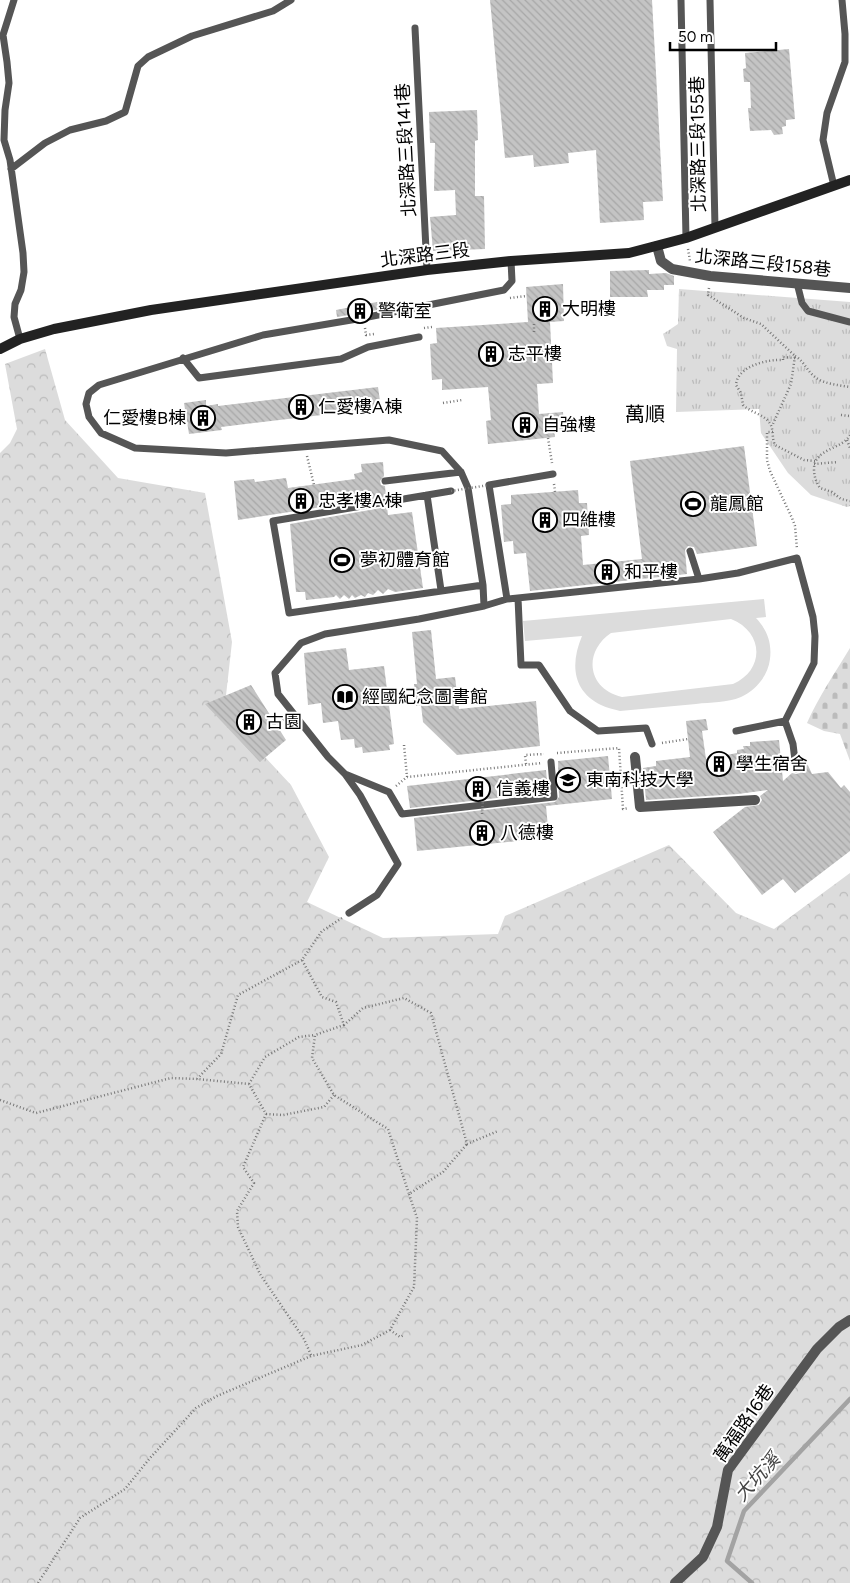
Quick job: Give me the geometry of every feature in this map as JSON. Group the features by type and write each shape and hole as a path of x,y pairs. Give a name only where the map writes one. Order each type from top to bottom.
{"main road":[{"name":"北深路三段","path":"0,349 20,339 54,329 151,310 427,270 511,261 628,253 686,238 850,180"}],"street":[{"name":"北深路三段158巷","path":"657,246 661,261 672,269 710,276 850,288"},
{"path":"635,757 640,807 755,800"},
{"name":"萬福路16巷","path":"675,1583 703,1557 717,1526 728,1470 817,1349 850,1320"}],"lane":[{"path":"14,0 3,35 8,62 9,82 5,110 4,140 11,169 23,253 21,290 15,304 14,317 20,339"},
{"path":"11,169 45,143 70,130 106,121 125,112 138,66 148,57 192,36 273,11 291,0"},
{"path":"681,0 686,238"},
{"name":"北深路三段155巷","path":"710,0 715,227"},
{"path":"834,186 823,140 828,113 845,62 842,0"},
{"name":"北深路三段141巷","path":"416,28 427,270"},
{"path":"484,606 468,488 461,472 442,451 389,440 226,454 135,448 101,432 89,417 86,404 89,393 100,384 264,334 363,318 504,290 512,281 511,261"},
{"path":"797,283 802,304 808,311 850,322"},
{"path":"183,358 199,378 341,359 368,346 419,337"},
{"path":"385,481 461,472"},
{"path":"507,599 489,485 553,474"},
{"path":"451,491 272,521 289,614 482,585"},
{"path":"427,495 441,590"},
{"path":"690,551 699,578"},
{"path":"349,913 377,894 398,864 360,795 345,774 328,757 278,694 275,673 301,642 325,634 419,619 484,606 507,599 738,573 798,558 813,617 815,636 814,663 785,721 793,744 796,769"},
{"path":"518,598 521,665 539,666 570,711 598,731 646,728 652,744"},
{"path":"736,731 785,721"},
{"path":"345,774 389,792 402,814 554,796 551,762"}],"path":[{"path":"686,238 691,273"},
{"path":"708,294 744,318 761,324 795,357"},
{"path":"363,318 366,335 376,334"},
{"path":"534,323 534,332"},
{"path":"423,328 432,327"},
{"path":"838,462 804,460 779,447 773,442 772,426 768,421 743,405 736,381 750,367 774,360 783,360 783,357 795,357 801,359 814,376 823,381 850,387"},
{"path":"772,426 791,384 795,357"},
{"path":"444,403 462,400"},
{"path":"841,415 850,416"},
{"path":"773,432 767,432 767,460 770,471 795,526 798,558"},
{"path":"850,435 847,440 821,454 815,462 816,482 820,488 832,492 841,499 850,501"},
{"path":"847,440 850,448"},
{"path":"307,452 314,485"},
{"path":"451,491 489,485"},
{"path":"652,744 688,739"},
{"path":"404,745 407,777"},
{"path":"554,753 618,748 623,809"},
{"path":"526,764 524,755 544,754"},
{"path":"389,792 407,777 551,762"},
{"path":"482,799 482,814"},
{"path":"198,1079 221,1054 238,996 302,960 322,931 349,913"},
{"path":"302,960 322,996 336,1002 344,1024"},
{"path":"249,1084 265,1057 299,1037 315,1035 344,1024 363,1008 404,998 431,1012 467,1144"},
{"path":"38,1583 80,1518 125,1489 150,1458 196,1408 217,1396 311,1356 362,1345 390,1330 414,1287 416,1218 388,1129 334,1095 312,1058 315,1035"},
{"path":"0,1100 36,1113 171,1078 249,1084"},
{"path":"249,1084 266,1114"},
{"path":"266,1114 283,1114 324,1107 334,1095"},
{"path":"266,1114 243,1167 254,1183 236,1211 238,1227 260,1274 304,1339 311,1356"},
{"path":"409,1194 443,1172 467,1144 498,1131"},
{"path":"390,1330 400,1336 404,1335"}],"green space":[{"path":"679,289 850,302 850,506 847,507 811,495 788,473 761,433 759,409 676,412 677,349 667,346 663,334 678,324"},
{"path":"45,349 65,420 118,478 205,493 232,642 224,713 291,785 329,857 307,902 383,938 498,934 505,916 669,845 736,913 774,929 850,873 850,1583 0,1583 0,453 10,443 17,429 5,364"},
{"path":"764,599 766,617 756,618 768,637 770,659 767,671 760,682 746,694 736,699 620,711 603,706 591,699 579,683 575,665 578,646 582,636 525,641 523,621","holes":["731,619 742,625 755,642 755,661 751,670 733,684 622,697 610,693 602,686 596,678 593,669 593,659 596,650 611,633"]},
{"path":"850,648 850,761 840,734 824,731 807,723"}],"building":[{"path":"490,0 652,0 663,201 643,202 644,220 600,223 596,150 568,153 569,163 534,167 533,155 505,158"},
{"path":"789,49 795,119 786,120 786,126 782,127 783,134 774,135 771,130 750,131 748,108 751,108 750,82 744,82 743,69 746,68 745,53"},
{"path":"477,110 478,140 475,141 475,196 484,196 485,249 433,251 430,217 456,215 455,190 434,191 435,143 430,143 429,112"},
{"path":"649,270 649,274 666,273 674,276 674,285 664,285 664,290 647,290 648,297 610,297 610,271"},
{"path":"563,284 564,321 550,322 553,383 537,384 539,414 563,412 564,429 554,430 555,437 488,444 486,421 491,420 488,387 442,390 442,379 432,380 430,344 437,343 436,328 528,322 526,287"},
{"name":"警衛室","path":"382,301 383,309 337,317 336,310"},
{"name":"仁愛樓A棟","path":"378,387 381,408 221,427 222,430 189,434 184,403 206,400 206,406 218,404 218,406"},
{"path":"744,446 757,546 697,554 694,547 688,546 685,550 687,574 530,591 526,553 514,554 513,541 504,542 501,505 511,504 511,495 578,490 579,503 587,503 589,535 581,536 583,565 642,559 630,461"},
{"name":"忠孝樓A棟","path":"383,462 384,476 380,481 381,485 385,486 386,497 238,520 234,481 254,479 255,482 286,478 288,488 355,479 354,474 362,472 361,464"},
{"name":"夢初體育館","path":"387,507 388,515 412,512 423,588 395,592 388,589 383,594 378,590 373,595 368,593 365,597 361,595 355,598 352,595 349,599 344,595 340,599 336,595 334,597 306,600 305,592 296,592 290,524"},
{"path":"431,630 436,679 455,677 459,709 536,701 540,746 457,755 423,722 421,705 416,706 414,684 417,684 412,632"},
{"name":"經國紀念圖書館","path":"346,648 349,670 384,666 394,744 389,745 390,750 363,753 362,747 355,748 354,739 341,740 338,721 323,723 321,703 308,705 304,653"},
{"name":"古園","path":"251,685 286,740 260,762 205,704"},
{"path":"706,719 708,730 702,731 706,759 737,753 737,750 744,749 743,746 750,746 750,742 779,740 783,781 792,773 800,773 801,765 806,761 812,774 828,772 841,788 844,785 850,792 850,851 795,893 783,879 762,895 713,832 745,807 759,805 762,800 760,796 768,790 738,794 646,800 643,768 656,766 656,761 690,757 686,721"},
{"path":"608,756 612,799 546,806 549,838 417,851 414,818 555,802 559,797 558,761"},
{"name":"信義樓","path":"546,770 548,792 410,808 407,786"}],"waterway":[{"name":"大坑溪","path":"752,1583 727,1561 744,1511 850,1399"}],"place":[{"name":"大明樓","path":"545,309"},
{"name":"警衛室","path":"360,311"},
{"name":"志平樓","path":"491,354"},
{"name":"仁愛樓A棟","path":"301,407"},
{"name":"仁愛樓B棟","path":"203,418"},
{"name":"自強樓","path":"525,425"},
{"name":"忠孝樓A棟","path":"301,501"},
{"name":"龍鳳館","path":"693,504"},
{"name":"四維樓","path":"545,520"},
{"name":"夢初體育館","path":"342,560"},
{"name":"和平樓","path":"607,572"},
{"name":"經國紀念圖書館","path":"345,697"},
{"name":"古園","path":"249,722"},
{"name":"學生宿舍","path":"719,764"},
{"name":"東南科技大學","path":"568,780"},
{"name":"信義樓","path":"478,789"},
{"name":"八德樓","path":"482,833"}],"district":[{"name":"萬順","path":"645,414"}]}
